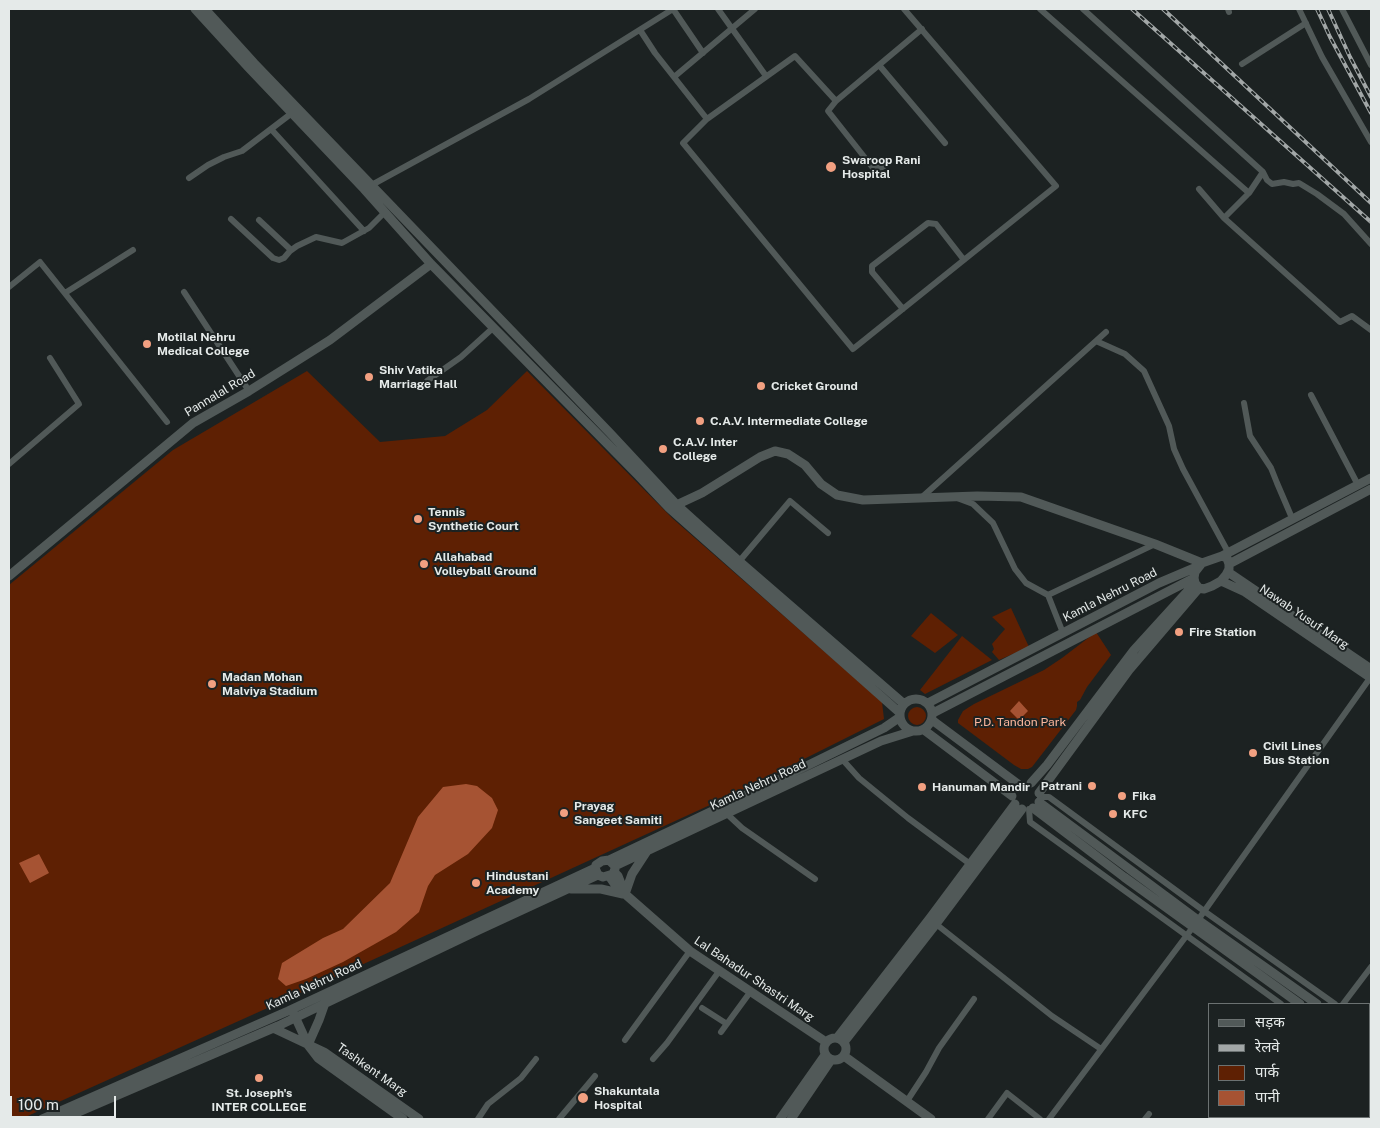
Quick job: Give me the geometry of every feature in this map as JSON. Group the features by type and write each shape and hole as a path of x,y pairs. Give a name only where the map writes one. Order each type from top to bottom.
{"main road":[{"path":"195,9 292,114 368,187 610,434 673,506"},
{"path":"205,9 368,187 385,212 432,264 638,474 901,712 904,726 919,732 929,726 932,716 928,703 919,699 908,701 901,712"},
{"name":"Pannalal Road","path":"9,576 193,423 249,391 330,340 432,264"},
{"path":"673,506 702,493 760,457 775,451 788,454 805,465 821,484 837,495 863,500 1020,497 1155,544 1201,564 1195,572 1196,583 936,924 840,1040"},
{"path":"1371,478 1225,554 1228,568 1371,675"},
{"path":"1221,581 1228,568 1371,489"},
{"name":"Kamla Nehru Road","path":"928,703 1159,583 1225,554"},
{"name":"Kamla Nehru Road","path":"932,716 1196,583 1204,589 1221,581"},
{"name":"Nawab Yusuf Marg","path":"1221,581 1245,592 1371,675"},
{"path":"1031,783 1048,765 1134,650 1196,583"},
{"name":"Kamla Nehru Road","path":"612,868 788,775 884,728 901,712"},
{"path":"932,716 1018,784"},
{"path":"924,730 1028,802 1195,923 1299,1003"},
{"name":"Kamla Nehru Road","path":"612,868 881,741 913,731"},
{"path":"840,1040 970,864 1028,802 1038,789 1031,783 1022,782 1014,788 1028,802"},
{"path":"625,894 632,874 647,851"},
{"path":"612,868 603,877 596,871 602,861 612,868 618,876 625,894"},
{"name":"Kamla Nehru Road","path":"62,1119 273,1028 294,1013 324,1003 568,889 596,871"},
{"name":"Kamla Nehru Road","path":"42,1119 294,1013 596,871"},
{"path":"568,889 600,889 625,894"},
{"name":"Lal Bahadur Shastri Marg","path":"625,894 690,951 826,1042"},
{"path":"1195,923 1315,1003"},
{"path":"273,1028 308,1045 324,1003"},
{"name":"Tashkent Marg","path":"294,1013 308,1045 318,1058 403,1119"},
{"path":"833,1038 840,1040 846,1049 844,1056 838,1060 828,1058 824,1048 826,1042 833,1038"},
{"name":"Tashkent Marg","path":"308,1045 324,1052 419,1119"},
{"path":"844,1056 932,1119"},
{"path":"780,1119 828,1058"},
{"path":"791,1119 828,1058"}],"street":[{"path":"368,187 529,99 673,9 702,52"},
{"path":"718,9 766,76"},
{"path":"674,77 755,9"},
{"path":"836,101 795,56 707,119 683,143 853,349 1056,186 904,9"},
{"path":"1040,9 1249,193"},
{"path":"1083,9 1263,172 1267,180 1272,184 1284,182 1299,183 1344,214 1371,244"},
{"path":"1299,9 1322,57 1371,142"},
{"path":"1342,9 1371,65"},
{"path":"1242,64 1306,23"},
{"path":"886,165 880,168 872,168 828,111 836,101 922,29"},
{"path":"640,30 655,53 707,119"},
{"path":"879,65 946,143"},
{"path":"189,178 224,157 242,152 292,114"},
{"path":"271,129 364,231"},
{"path":"1224,218 1249,193 1263,172"},
{"path":"1200,189 1224,218 1340,322 1352,316 1371,330"},
{"path":"231,219 273,258 279,260 284,258 291,250 316,237 342,243 369,228 385,212"},
{"path":"259,220 291,250"},
{"path":"903,309 872,272 872,266 928,223 936,224 964,260"},
{"path":"64,293 133,250"},
{"path":"9,287 40,262 167,422"},
{"path":"184,292 249,391"},
{"path":"427,381 461,357 494,328"},
{"path":"921,498 1106,332"},
{"path":"1096,341 1126,354 1144,371 1169,426 1174,449 1225,554"},
{"path":"9,464 79,404 50,358"},
{"path":"1311,395 1358,485"},
{"path":"1244,403 1250,436 1271,468 1292,518"},
{"path":"953,497 973,504 993,523 1015,568 1026,583 1048,595 1063,633"},
{"path":"737,564 790,501 828,533"},
{"path":"1048,595 1155,544"},
{"path":"1049,1119 1186,936 1371,675"},
{"path":"842,759 859,778 908,818 970,864"},
{"path":"1280,1003 1030,822 1028,802 1049,797 1334,1003"},
{"path":"726,813 742,828 815,879"},
{"path":"936,924 1052,1016 1101,1049"},
{"path":"625,1040 690,951"},
{"path":"1344,1003 1371,967"},
{"path":"653,1059 667,1043 720,970"},
{"path":"721,1032 751,991"},
{"path":"907,1101 939,1048 974,999"},
{"path":"702,1008 727,1024"},
{"path":"478,1119 488,1104 521,1078 536,1059"},
{"path":"559,1119 595,1076"},
{"path":"988,1119 1007,1093 1040,1119"}],"green space":[{"path":"307,371 380,442 445,436 487,410 527,371 672,518 882,702 884,719 734,794 272,1006 21,1119 9,1119 9,585 173,450"},
{"path":"1011,608 1029,647 999,660 992,652 994,649 992,644 1005,629 992,617"},
{"path":"931,613 958,635 935,653 911,636"},
{"name":"P.D. Tandon Park","path":"1096,632 1111,655 1077,702 1076,710 1032,767 1021,769 1014,765 958,723 963,711 1044,670"},
{"path":"962,636 992,660 925,694 920,690"},
{"path":"917,707 923,710 926,716 923,722 917,725 911,722 908,716 911,710"}],"water":[{"path":"1019,701 1028,711 1019,720 1010,711"},
{"path":"466,784 477,786 492,798 498,810 492,828 468,854 435,875 428,886 419,912 396,932 343,962 286,986 278,979 282,963 323,938 343,929 390,883 418,817 443,787"},
{"path":"39,854 49,873 30,883 19,863"}],"railway":[{"path":"1132,9 1371,222"},
{"path":"1163,9 1371,203"},
{"path":"1317,9 1371,113"},
{"path":"1328,9 1371,97"}],"place":[{"name":"Swaroop Rani Hospital","path":"831,167"},
{"name":"Motilal Nehru Medical College","path":"147,344"},
{"name":"Shiv Vatika Marriage Hall","path":"369,377"},
{"name":"Cricket Ground","path":"761,386"},
{"name":"C.A.V. Intermediate College","path":"700,421"},
{"name":"C.A.V. Inter College","path":"663,449"},
{"name":"Tennis Synthetic Court","path":"418,519"},
{"name":"Allahabad Volleyball Ground","path":"424,564"},
{"name":"Fire Station","path":"1179,632"},
{"name":"Madan Mohan Malviya Stadium","path":"212,684"},
{"name":"Civil Lines Bus Station","path":"1253,753"},
{"name":"Patrani","path":"1092,786"},
{"name":"Hanuman Mandir","path":"922,787"},
{"name":"Fika","path":"1122,796"},
{"name":"Prayag Sangeet Samiti","path":"564,813"},
{"name":"KFC","path":"1113,814"},
{"name":"Hindustani Academy","path":"476,883"},
{"name":"St. Joseph's INTER COLLEGE","path":"259,1078"},
{"name":"Shakuntala Hospital","path":"583,1098"}]}
